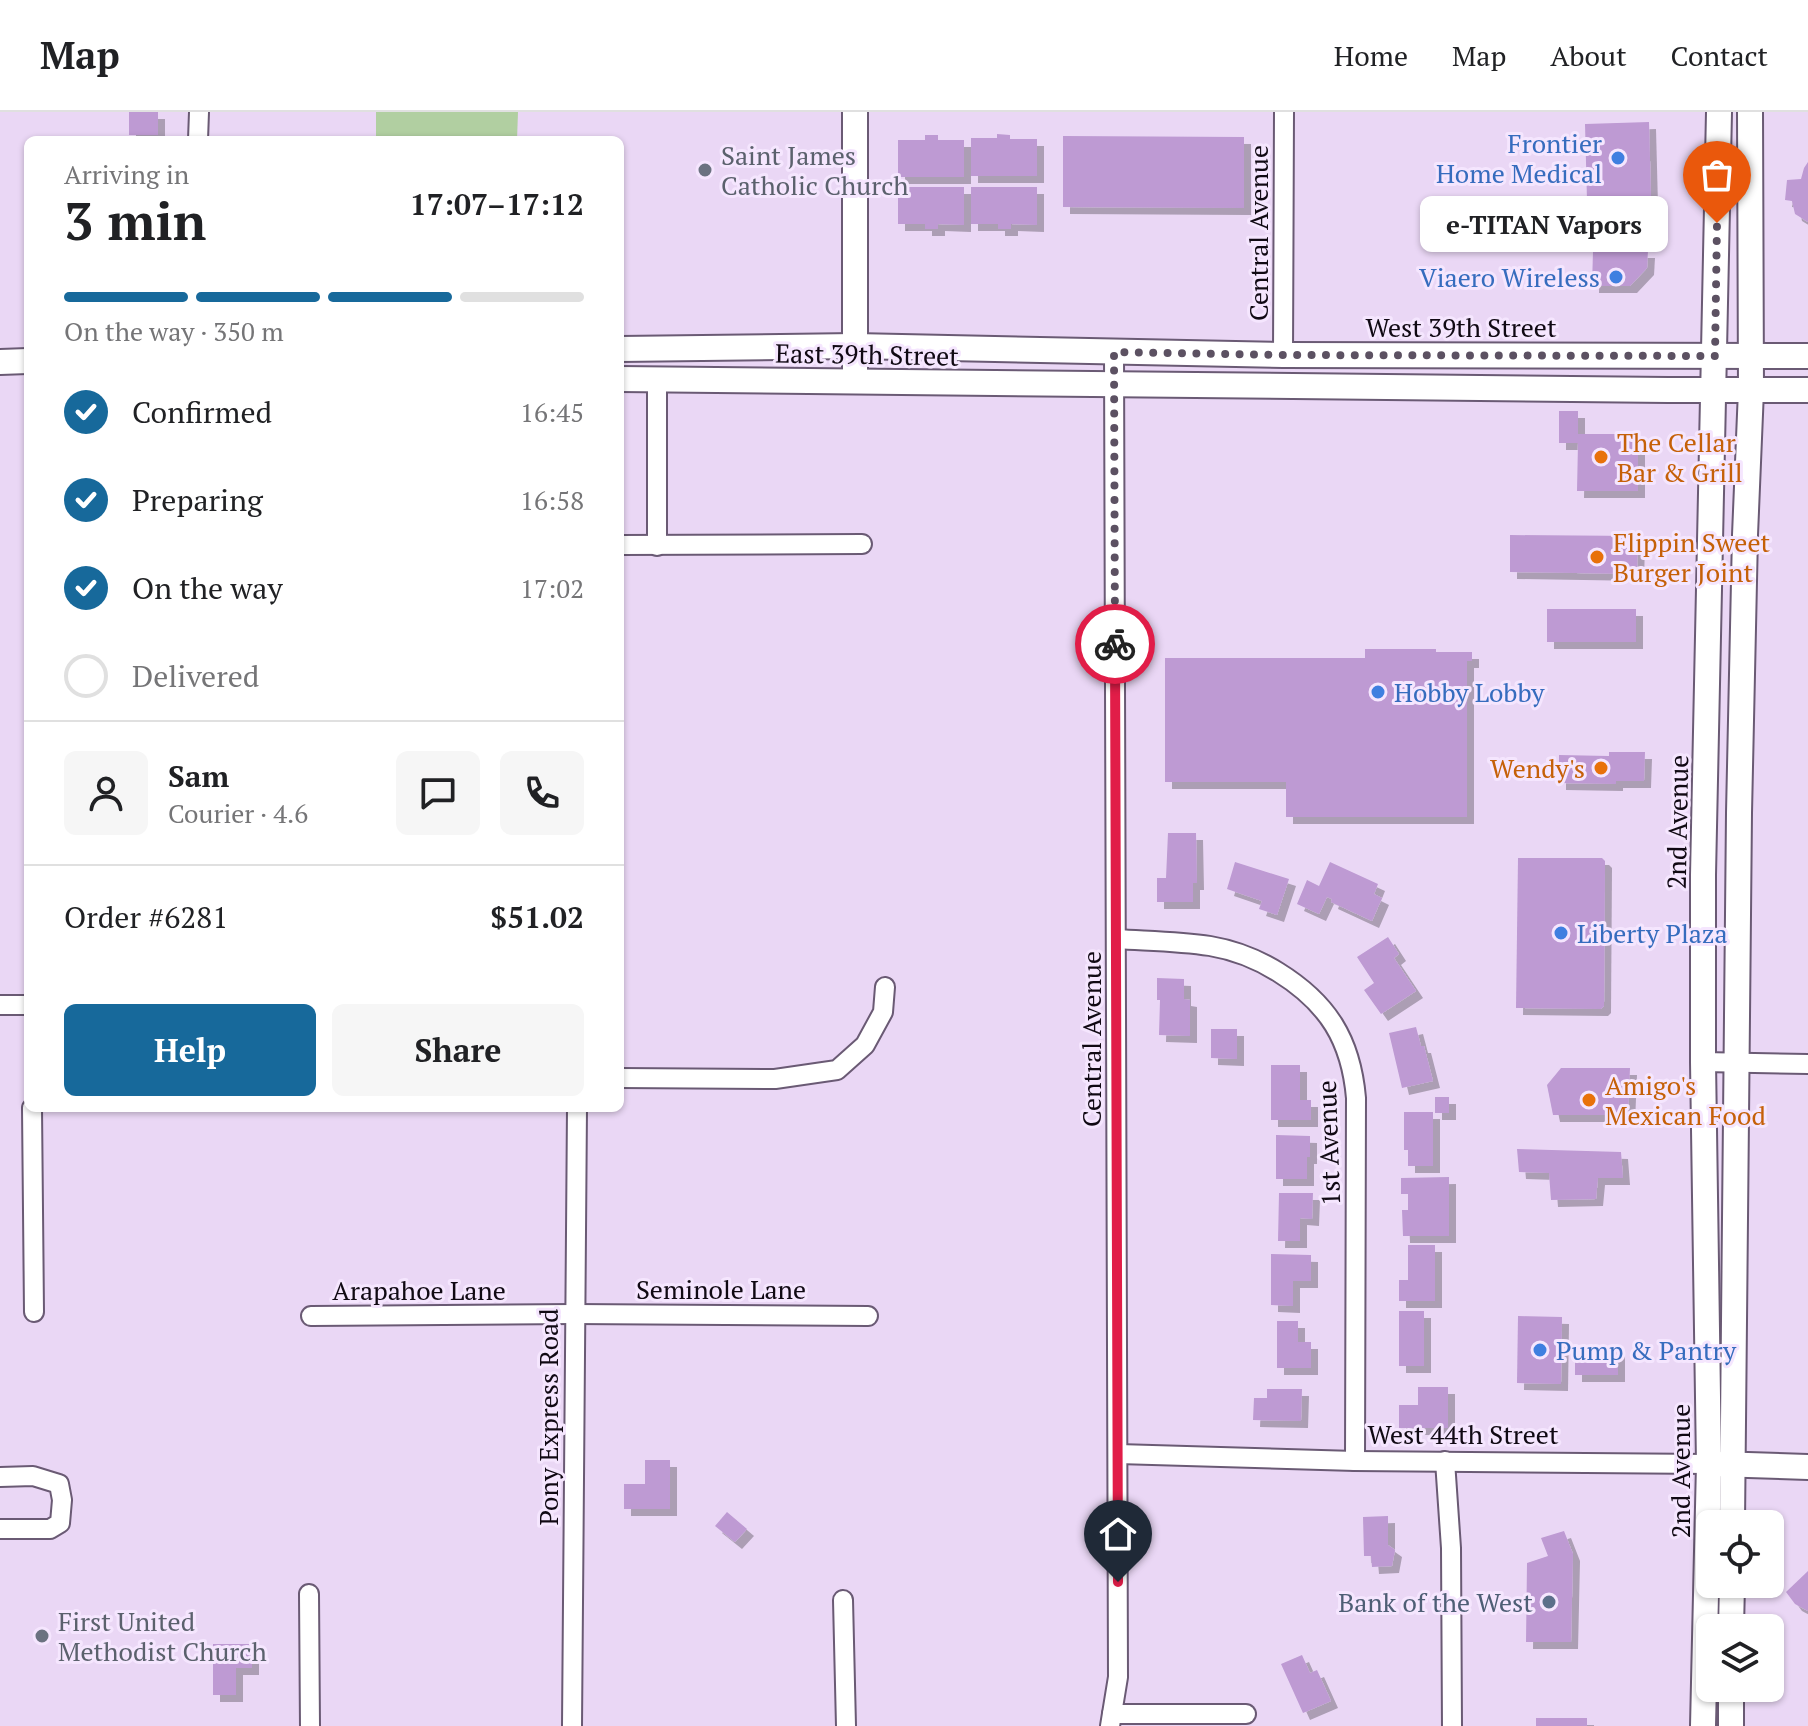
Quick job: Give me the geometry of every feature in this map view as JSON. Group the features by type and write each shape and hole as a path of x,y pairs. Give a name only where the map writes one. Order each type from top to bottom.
{"main road":[{"path":"855,112 855,381"},
{"name":"2nd Avenue","path":"1719,112 1703,875 1703,1062 1721,1464 1729,1510"},
{"name":"2nd Avenue","path":"1703,1726 1721,1464 1736,1063 1741,713 1751,390 1750,112"},
{"name":"East 39th Street","path":"624,349 855,346 1114,352"},
{"name":"West 39th Street","path":"1114,352 1808,356"},
{"path":"0,362 24,361"},
{"name":"East 39th Street","path":"624,379 1114,385"},
{"path":"1114,385 1808,390"},
{"name":"West 44th Street","path":"1721,1464 1808,1467"},
{"path":"1731,1702 1731,1726"}],"street":[{"path":"198,136 199,112"},
{"name":"Central Avenue","path":"1283,355 1284,112"},
{"name":"Central Avenue","path":"1111,1720 1118,1677 1114,352"},
{"path":"657,380 657,546"},
{"path":"624,545 862,544"},
{"name":"1st Avenue","path":"1117,939 1212,946 1254,959 1310,994 1326,1012 1343,1044 1351,1063 1356,1098 1355,1461"},
{"path":"624,1078 775,1079 837,1070 865,1045 883,1012 885,987"},
{"path":"0,1005 24,1005"},
{"path":"1703,1062 1808,1064"},
{"path":"32,1112 34,1312"},
{"name":"Pony Express Road","path":"572,1726 577,1112"},
{"name":"Seminole Lane","path":"574,1314 868,1316"},
{"name":"Arapahoe Lane","path":"311,1316 574,1314"},
{"name":"West 44th Street","path":"1118,1454 1355,1461 1721,1464"},
{"path":"1445,1461 1451,1548 1452,1726"},
{"path":"0,1477 33,1476 59,1484 62,1500 60,1523 50,1529 0,1529"},
{"path":"309,1594 310,1726"},
{"path":"843,1600 846,1726"},
{"path":"1111,1720 1246,1714"}],"green space":[{"path":"376,112 518,112 517,136 376,136"}],"building":[{"path":"129,112 158,112 158,135 129,135"},
{"path":"1649,122 1652,237 1588,239 1585,124"},
{"path":"997,134 1010,135 1010,139 1037,139 1037,176 971,176 971,138 997,138"},
{"path":"925,135 938,135 938,140 964,140 964,177 898,177 898,140 925,140"},
{"path":"1063,136 1244,137 1244,208 1063,207"},
{"path":"1808,162 1808,222 1795,214 1792,201 1785,200 1787,180 1801,179"},
{"path":"898,187 964,187 964,225 938,224 938,229 925,229 925,224 898,224"},
{"path":"971,187 1037,187 1037,225 1011,224 1011,229 998,229 998,224 971,224"},
{"name":"Viaero Wireless","path":"1593,251 1648,251 1647,268 1630,286 1592,286"},
{"path":"1559,411 1578,411 1578,434 1638,434 1638,491 1577,491 1578,443 1559,443"},
{"path":"1510,535 1638,536 1637,574 1510,572"},
{"path":"1547,609 1636,609 1636,642 1547,642"},
{"path":"1365,649 1472,652 1472,661 1467,661 1467,817 1286,817 1286,782 1165,782 1165,658 1365,658"},
{"path":"1609,752 1645,752 1644,781 1559,783 1559,755 1609,756"},
{"path":"1168,833 1196,833 1197,883 1193,883 1193,902 1157,902 1157,878 1166,878"},
{"name":"Liberty Plaza","path":"1518,858 1602,858 1605,861 1604,1006 1601,1009 1516,1008"},
{"path":"1235,862 1289,879 1277,915 1259,909 1262,901 1227,889"},
{"path":"1330,862 1378,884 1374,894 1382,898 1372,921 1331,902 1332,899 1327,897 1319,914 1297,904 1307,880 1319,886"},
{"path":"1388,937 1399,954 1394,958 1416,991 1381,1014 1364,990 1374,983 1357,957"},
{"path":"1157,978 1184,979 1184,999 1190,1000 1190,1036 1159,1035"},
{"path":"1416,1027 1433,1081 1402,1088 1389,1033"},
{"path":"1211,1029 1237,1029 1237,1059 1211,1058"},
{"path":"1271,1065 1300,1065 1300,1100 1311,1100 1311,1120 1271,1120"},
{"name":"Amigo's Mexican Food","path":"1561,1068 1630,1068 1628,1115 1553,1115 1547,1085"},
{"path":"1435,1097 1449,1097 1449,1113 1435,1113"},
{"path":"1404,1112 1433,1112 1433,1166 1408,1166 1408,1150 1404,1150"},
{"path":"1276,1135 1310,1136 1307,1179 1276,1179"},
{"path":"1517,1149 1621,1152 1623,1178 1598,1178 1596,1199 1551,1200 1549,1173 1519,1172"},
{"path":"1449,1177 1449,1236 1403,1236 1402,1210 1408,1210 1408,1194 1401,1194 1401,1178"},
{"path":"1279,1193 1313,1193 1312,1219 1300,1218 1300,1241 1278,1241"},
{"path":"1408,1245 1435,1245 1435,1301 1399,1301 1399,1280 1408,1280"},
{"path":"1271,1254 1311,1255 1311,1281 1293,1281 1293,1306 1271,1305"},
{"path":"1399,1311 1424,1311 1424,1366 1399,1366"},
{"name":"Pump & Pantry","path":"1518,1316 1562,1317 1561,1384 1517,1383"},
{"path":"1277,1321 1298,1321 1298,1342 1311,1342 1311,1368 1277,1368"},
{"path":"1575,1348 1618,1348 1618,1375 1575,1375"},
{"path":"1418,1387 1448,1387 1448,1428 1399,1428 1399,1405 1418,1405"},
{"path":"1267,1389 1302,1389 1301,1421 1253,1420 1254,1398 1267,1398"},
{"path":"645,1460 670,1460 670,1509 624,1509 624,1484 645,1484"},
{"path":"727,1512 747,1529 735,1542 715,1526"},
{"path":"1388,1516 1388,1545 1395,1550 1392,1566 1372,1567 1371,1556 1364,1556 1363,1517"},
{"name":"Bank of the West","path":"1564,1531 1573,1554 1571,1642 1526,1642 1527,1563 1548,1556 1541,1538"},
{"path":"1808,1571 1808,1611 1795,1604 1786,1592"},
{"path":"213,1644 252,1644 252,1668 236,1668 236,1695 213,1695"},
{"path":"1302,1655 1310,1673 1317,1670 1331,1701 1303,1713 1281,1664"},
{"path":"1536,1718 1587,1718 1587,1726 1536,1726"}],"way so far":[{"path":"1115,644 1114,352 1715,356 1717,223"}],"place":[{"name":"Frontier Home Medical","path":"1618,158"},
{"name":"Saint James Catholic Church","path":"705,170"},
{"name":"e-TITAN Vapors","path":"1717,223"},
{"name":"Viaero Wireless","path":"1616,277"},
{"name":"The Cellar Bar & Grill","path":"1601,457"},
{"name":"Flippin Sweet Burger Joint","path":"1597,557"},
{"name":"Hobby Lobby","path":"1378,692"},
{"name":"Wendy's","path":"1601,768"},
{"name":"Liberty Plaza","path":"1561,933"},
{"name":"Amigo's Mexican Food","path":"1589,1100"},
{"name":"Pump & Pantry","path":"1540,1350"},
{"name":"Bank of the West","path":"1549,1602"},
{"name":"First United Methodist Church","path":"42,1636"}],"route":[{"path":"1115,644 1118,1582"}]}
